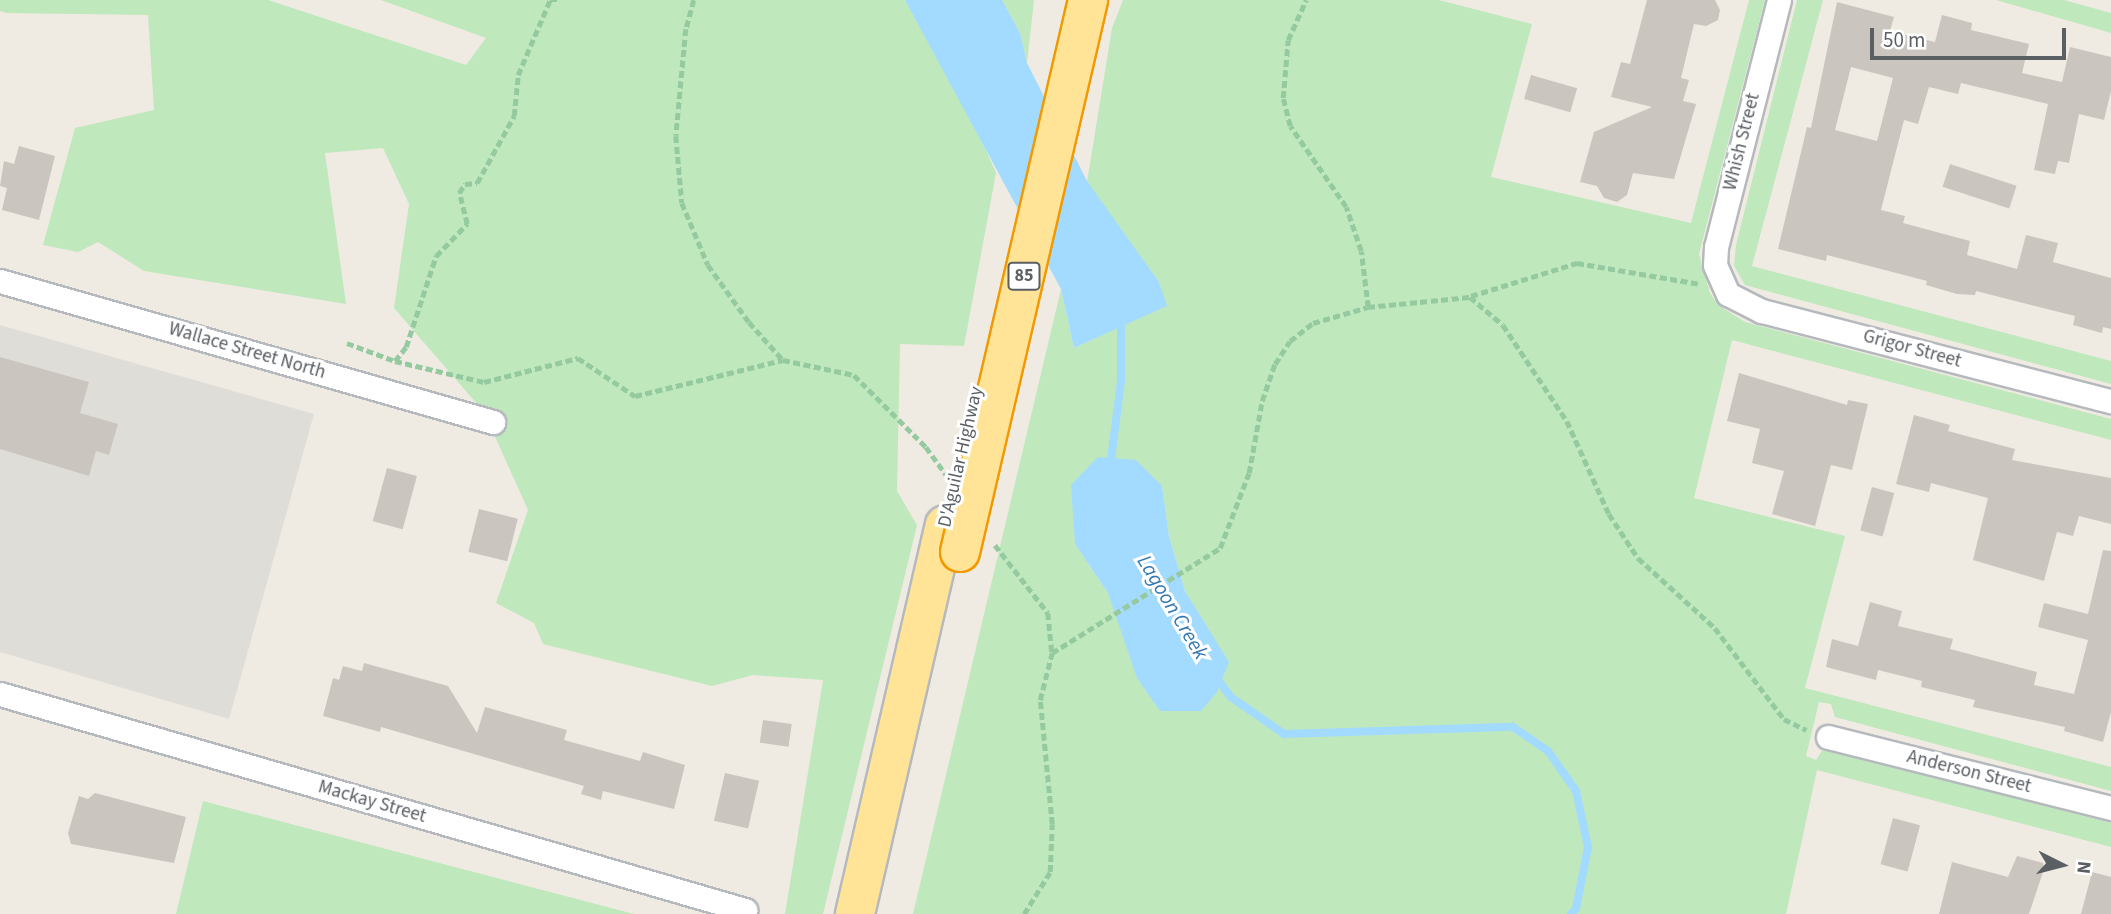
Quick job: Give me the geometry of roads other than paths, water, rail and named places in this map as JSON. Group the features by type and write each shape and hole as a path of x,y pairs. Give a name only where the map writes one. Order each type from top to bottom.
{"highway":[{"name":"D'Aguilar Highway","path":"855,914 964,537 1066,0"},
{"name":"D'Aguilar Highway","path":"877,914 1088,0"}],"street":[{"name":"Whish Street","path":"1721,284 1716,247 1779,0"},
{"name":"Wallace Street North","path":"0,281 493,422"},
{"name":"Grigor Street","path":"1721,284 1741,303 1762,311 2111,401"},
{"name":"Mackay Street","path":"0,694 745,910"},
{"name":"Anderson Street","path":"1828,737 2111,808"}],"water":[{"path":"905,0 1002,0 1020,33 1027,63 1087,181 1159,282 1167,306 1074,348 1061,289"},
{"path":"1098,457 1136,460 1162,486 1169,536 1185,591 1229,662 1217,692 1201,711 1160,711 1137,678 1108,593 1075,544 1071,485"}],"waterway":[{"name":"Lagoon Creek","path":"1110,467 1121,381 1121,327 1117,317"},
{"name":"Lagoon Creek","path":"1215,676 1231,697 1284,734 1513,727 1548,751 1576,791 1588,847 1576,909 1571,914"}]}
